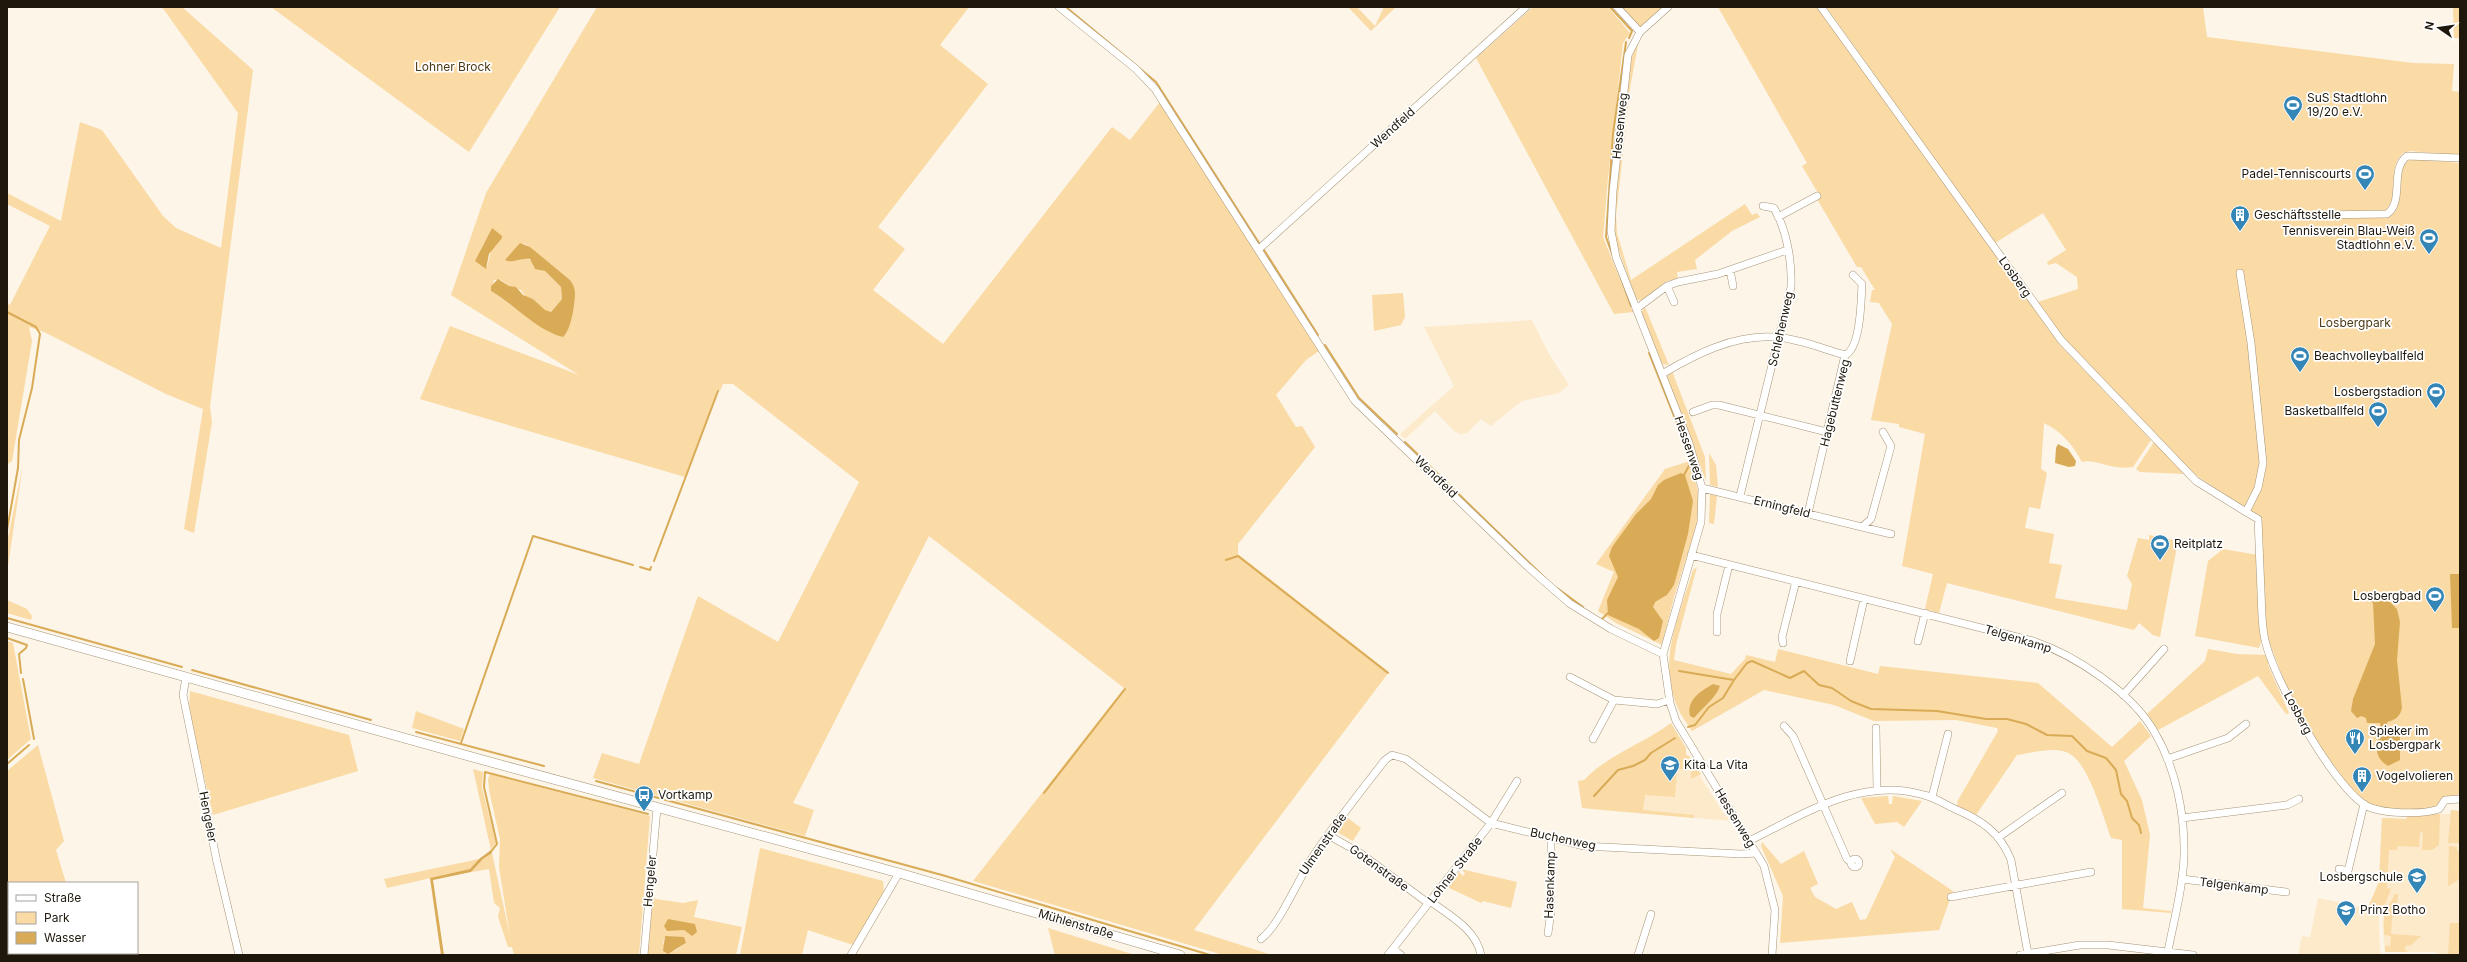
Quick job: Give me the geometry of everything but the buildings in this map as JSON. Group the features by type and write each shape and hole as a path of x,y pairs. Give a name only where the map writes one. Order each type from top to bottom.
{"main road":[{"name":"Mühlenstraße","path":"7,627 657,808 899,873 1180,955"}],"street":[{"name":"Wendfeld","path":"1059,7 1147,79 1259,249 1355,401 1528,567 1568,603 1611,629 1663,654"},
{"name":"Wendfeld","path":"1259,249 1526,7"},
{"path":"1617,7 1640,32"},
{"name":"Hessenweg","path":"1668,7 1640,32 1628,55 1613,191 1611,231 1616,257 1689,443 1702,488 1701,522 1663,654 1669,700 1676,721 1764,866 1774,900 1775,925 1772,955"},
{"name":"Losberg","path":"1821,7 2060,340 2196,481 2258,519 2265,642 2285,689 2311,738 2345,786 2364,804 2390,811 2429,812 2439,809 2445,800 2460,799"},
{"path":"2317,215 2387,214 2391,210 2394,202 2399,166 2407,156 2460,158"},
{"path":"1763,206 1774,208 1778,217 1817,196"},
{"name":"Schlehenweg","path":"1740,496 1780,338 1791,287 1784,230 1778,217"},
{"path":"1636,309 1668,286 1730,270 1787,250"},
{"path":"1730,270 1733,286"},
{"path":"2240,273 2254,372 2263,463 2261,479 2246,512"},
{"name":"Hagebuttenweg","path":"1808,513 1846,355 1856,343 1862,284 1853,275"},
{"path":"1668,286 1674,302"},
{"path":"1662,374 1696,355 1745,339 1780,338 1846,355"},
{"path":"1693,412 1716,404 1827,432"},
{"path":"1865,526 1871,519 1891,446 1883,432"},
{"name":"Erningfeld","path":"1702,488 1865,526 1891,534"},
{"name":"Telgenkamp","path":"1691,555 1924,613 2041,644 2085,666 2123,695 2152,729 2167,759 2178,793 2182,818 2184,857 2182,879 2168,951"},
{"path":"1716,632 1717,614 1729,565"},
{"path":"1783,643 1782,637 1796,581"},
{"path":"1850,661 1864,599"},
{"path":"1918,641 1924,613"},
{"path":"2123,695 2164,650"},
{"name":"Hengeler","path":"186,677 184,695 217,862 239,955"},
{"path":"1570,677 1614,700 1657,704 1669,700"},
{"path":"1593,740 1614,700"},
{"path":"2167,759 2228,738 2246,724"},
{"path":"1784,726 1793,736 1822,805 1847,859 1851,862"},
{"path":"1876,728 1877,790"},
{"path":"1932,797 1948,734"},
{"name":"Buchenweg","path":"1392,754 1406,759 1491,823 1584,846 1741,854 1756,853"},
{"name":"Ulmenstraße","path":"1261,939 1270,932 1292,891 1328,835 1385,760 1392,754"},
{"name":"Lohner Straße","path":"1388,955 1491,823 1517,781"},
{"path":"1749,841 1822,805 1850,794 1877,790 1905,791 1932,797 1971,815 1999,837 2011,860 2025,954 2080,945 2127,946 2192,955"},
{"path":"1999,837 2062,793"},
{"path":"2182,818 2287,805 2299,799"},
{"path":"2339,869 2348,871 2364,804"},
{"name":"Hengeler","path":"644,955 657,808"},
{"name":"Gotenstraße","path":"1328,835 1360,853 1471,933 1476,940 1481,955"},
{"name":"Hasenkamp","path":"1548,933 1551,911 1551,837"},
{"path":"1951,897 2091,872"},
{"path":"851,955 899,873"},
{"name":"Telgenkamp","path":"2182,879 2286,892"},
{"path":"1638,955 1650,914"},
{"path":"2126,955 2127,946"},
{"path":"1393,949 1401,955"}],"shaded area":[{"path":"1532,320 1549,354 1569,385 1559,393 1522,401 1491,426 1481,419 1467,433 1460,434 1454,431 1435,411 1405,439 1400,434 1454,386 1424,327"},
{"name":"Kita La Vita","path":"1685,752 1724,814 1732,821 1589,809"},
{"name":"Losbergschule","path":"2451,810 2460,811 2460,955 2443,955 2434,952 2385,952 2382,921 2386,910 2369,905 2379,882 2382,818 2406,819 2409,814 2450,814"},
{"name":"Prinz Botho","path":"2318,898 2381,911 2379,918 2380,954 2298,955 2302,936 2310,937"}],"green space":[{"path":"162,7 182,7 253,70 210,406 212,422 194,533 184,529 203,409 166,394 44,332 29,327 32,341 12,461 7,465 7,303 10,305 50,226 7,204 7,193 61,221 80,122 102,130 163,216 176,228 221,248 238,113"},
{"name":"Lohner Brock","path":"271,7 560,7 469,152"},
{"path":"597,7 969,7 940,45 988,84 878,227 905,249 873,290 943,344 1112,127 1130,140 1160,102 1319,351 1306,360 1276,395 1296,427 1302,426 1315,447 1238,544 1238,554 1389,672 1194,930 1272,955 1223,955 973,881 1124,688 929,536 793,803 814,810 805,836 593,778 602,753 639,764 698,596 778,642 859,482 733,384 723,384 720,391 718,390 685,477 420,399 450,326 579,375 451,295 486,193","holes":["492,228 491,248 487,267 480,251","524,243 570,280 573,286 575,300 574,307 565,335 548,331 491,291 494,280 501,280 509,286 521,290 526,297 533,299 545,311 551,312 562,299 561,287 545,271 533,267 533,262 529,259 516,261"]},
{"path":"1348,7 1357,7 1375,26 1384,7 1396,7 1371,31"},
{"path":"1533,7 1608,7 1630,33 1623,43 1603,237 1633,312 1614,314 1476,58"},
{"path":"1619,7 1663,7 1642,26 1637,27"},
{"path":"1718,7 1818,7 2060,345 2151,440 2133,467 2126,468 2087,461 2082,462 2066,439 2056,430 2044,423 2041,469 2047,473 2040,509 2029,507 2025,528 2054,534 2049,563 2062,565 2055,598 2127,610 2132,584 2127,576 2138,538 2149,540 2149,535 2178,541 2160,637 2153,635 2139,623 2134,630 1947,583 1939,613 1925,609 1933,574 1902,566 1925,434 1899,427 1899,424 1871,420 1892,324 1879,303 1870,302 1872,290 1875,290 1861,267 1857,267 1817,199 1818,193 1802,166 1807,163"},
{"name":"Losbergpark","path":"1826,7 2203,7 2207,37 2413,63 2454,64 2452,91 2460,92 2460,156 2411,151 2403,153 2395,166 2393,197 2386,210 2318,212 2317,217 2388,217 2396,211 2399,181 2403,167 2407,162 2413,159 2460,163 2460,796 2443,798 2435,809 2385,809 2364,802 2346,782 2311,734 2288,690 2264,629 2260,515 2252,512 2250,508 2263,478 2264,443 2242,273 2238,273 2249,343 2262,464 2257,488 2250,502 2243,507 2191,472 2066,341 2038,302 2078,289 2077,277 2056,263 2048,265 2047,262 2066,250 2043,213 1995,243"},
{"path":"2453,7 2460,7 2460,38 2454,38"},
{"path":"1639,39 1630,88 1616,216 1617,233 1631,280 1745,204 1752,215 1757,213 1760,217 1732,231 1695,260 1697,269 1677,272 1678,279 1667,281 1642,301 1636,299 1614,237 1616,188 1630,62"},
{"path":"1403,293 1405,317 1401,325 1374,331 1372,295"},
{"path":"1645,307 1669,365 1662,364 1641,313"},
{"path":"1672,371 1705,457 1706,481 1667,377"},
{"path":"2154,442 2185,474 2140,472 2136,469"},
{"path":"1709,453 1716,465 1718,487 1710,485"},
{"path":"1690,461 1698,491 1698,521 1674,597 1662,645 1616,623 1598,611 1614,572 1596,564 1665,469"},
{"path":"23,464 7,573 7,543"},
{"path":"1710,494 1717,496 1714,524 1709,523"},
{"path":"2223,549 2258,555 2261,642 2259,648 2195,636 2208,561"},
{"path":"1697,567 1676,645 1674,660 1731,674 1745,659 1746,655 1775,662 1778,649 1878,674 1880,666 2038,683 2112,747 2140,721 2151,736 2124,761 2142,800 2150,835 2143,908 2171,911 2171,913 2122,909 2122,840 2111,838 2088,777 2074,757 2066,752 2048,750 2017,755 1976,815 1956,806 1998,731 1997,728 1956,720 1874,721 1834,705 1764,690 1692,731 1677,706 1671,689 1669,672 1670,654 1677,620 1693,570"},
{"path":"7,600 27,609 32,616 31,620 7,613"},
{"path":"7,641 13,643 31,739 7,760"},
{"path":"2208,649 2237,654 2268,655 2268,665 2289,713 2286,714 2258,676 2158,730 2147,714 2205,661"},
{"path":"190,691 349,735 358,771 213,815 189,711"},
{"path":"416,711 464,729 460,741 412,728"},
{"path":"1671,723 1686,748 1686,755 1689,756 1701,774 1691,779 1691,770 1677,769 1675,797 1645,795 1643,810 1694,815 1694,818 1582,808 1578,781 1584,780 1604,763"},
{"path":"38,745 64,841 56,850 66,882 8,882 8,954 85,955 7,955 7,771"},
{"path":"473,769 483,772 482,788 496,843 491,850"},
{"path":"490,774 650,816 639,955 514,955 512,947 508,947 498,917 500,908 494,903 489,869 471,872 483,859 492,853 510,936 499,867 500,839 489,790 488,779"},
{"path":"1888,796 1889,804 1892,804 1893,796 1922,801 1904,827 1897,822 1875,824 1861,798"},
{"path":"2451,810 2460,811 2460,843 2448,843"},
{"path":"2409,814 2440,814 2439,845 2432,850 2422,850 2423,833 2420,832 2419,847 2398,846 2397,850 2389,850 2387,888 2391,889 2383,909 2369,905 2379,882 2382,818 2406,819"},
{"path":"1345,818 1348,818 1361,828 1353,841 1335,831"},
{"path":"1762,842 1781,864 1804,851 1818,884 1810,888 1815,897 1836,909 1852,902 1860,920 1866,919 1895,857 1890,849 1953,891 1939,930 1780,943 1783,896 1761,846"},
{"path":"2449,846 2457,847 2457,850 2460,852 2460,879 2448,886"},
{"path":"760,848 883,881 884,893 853,945 808,930 802,955 740,955"},
{"path":"479,859 470,869 387,888 384,879"},
{"path":"1461,869 1517,882 1511,908 1483,901 1481,903 1447,887 1459,872 1463,876 1465,873"},
{"path":"2395,894 2398,894 2397,909 2395,910 2394,917 2392,917 2391,934 2421,936 2410,946 2408,945 2404,948 2408,952 2385,952 2385,946 2390,946 2391,936 2384,935 2384,914"},
{"path":"651,896 656,899 683,903 698,900 694,917 742,927 736,955 646,955","holes":["665,936 686,943 675,951 663,943"]},
{"path":"2450,923 2460,923 2460,954 2448,955"},
{"path":"1048,928 1135,955 1055,955"}],"water":[{"path":"492,228 502,236 502,238 489,254 486,269 475,261"},
{"path":"520,243 530,247 570,280 573,285 575,294 573,310 568,329 563,337 544,329 491,291 491,286 498,279 509,286 516,287 523,295 533,299 545,310 551,312 562,299 561,287 545,271 535,269 530,259 511,261 505,260"},
{"path":"2058,444 2068,449 2076,461 2075,466 2069,467 2055,463 2056,448"},
{"path":"1681,473 1685,475 1693,501 1688,534 1674,585 1667,595 1655,602 1653,607 1663,621 1659,638 1654,641 1639,629 1608,615 1607,600 1618,577 1609,556 1612,547 1636,514 1651,499 1658,485 1664,480"},
{"path":"2450,574 2460,574 2460,628 2452,628"},
{"path":"2363,591 2365,595 2374,600 2389,601 2397,609 2400,622 2397,660 2402,708 2397,718 2387,722 2388,727 2394,728 2400,735 2400,760 2388,766 2378,756 2377,745 2380,723 2367,723 2366,718 2361,716 2357,718 2351,711 2353,699 2375,644 2373,603 2360,595 2360,592"},
{"path":"1713,684 1720,686 1718,691 1694,718 1690,716 1689,710 1692,701 1699,693"},
{"path":"491,850 492,853 483,859 471,872 433,880 444,955 441,955 430,878 470,869 479,859"},
{"path":"668,919 695,924 697,932 692,936 684,930 667,931 664,926"},
{"path":"665,936 684,937 686,943 668,954 663,951"}],"waterway":[{"path":"1066,7 1156,82 1259,243"},
{"path":"1610,7 1632,31 1629,38"},
{"path":"1626,42 1613,134 1606,237 1631,306"},
{"path":"1264,250 1318,335"},
{"path":"7,312 36,327 40,334 32,388 19,440 18,468 7,530"},
{"path":"1325,345 1359,398 1397,434"},
{"path":"1649,353 1689,454"},
{"path":"654,561 718,391"},
{"path":"1405,442 1545,578"},
{"path":"1684,475 1691,462"},
{"path":"461,743 533,536 633,565"},
{"path":"1226,560 1238,556 1388,673"},
{"path":"640,567 650,570 651,567"},
{"path":"1557,588 1583,607"},
{"path":"1601,620 1608,613"},
{"path":"7,618 182,667"},
{"path":"7,638 27,645 26,648 19,654 21,673"},
{"path":"1679,671 1734,680 1747,663 1752,661 1790,678 1804,671 1819,685 1832,688 1851,701 1871,709 1937,711 1986,719 2007,719 2026,724 2047,735 2072,736 2087,751 2106,758 2116,770 2121,794 2127,801 2132,818 2139,825 2141,833"},
{"path":"192,670 371,720"},
{"path":"23,679 34,739"},
{"path":"1688,727 1695,725 1709,707 1723,698 1734,680"},
{"path":"1044,793 1125,689"},
{"path":"416,732 544,766"},
{"path":"1594,796 1618,770 1633,766 1645,760 1651,753 1675,738"},
{"path":"7,764 29,745"},
{"path":"490,853 497,844 484,787 485,772 648,814"},
{"path":"596,781 942,875 1210,955"}],"place":[{"name":"SuS Stadtlohn 19/20 e.V.","path":"2293,122"},
{"name":"Padel-Tenniscourts","path":"2365,191"},
{"name":"Geschäftsstelle","path":"2240,232"},
{"name":"Tennisverein Blau-Weiß Stadtlohn e.V.","path":"2429,255"},
{"name":"Beachvolleyballfeld","path":"2300,373"},
{"name":"Losbergstadion","path":"2436,409"},
{"name":"Basketballfeld","path":"2378,428"},
{"name":"Reitplatz","path":"2160,561"},
{"name":"Losbergbad","path":"2435,613"},
{"name":"Spieker im Losbergpark","path":"2355,755"},
{"name":"Kita La Vita","path":"1670,782"},
{"name":"Vogelvolieren","path":"2362,793"},
{"name":"Vortkamp","path":"644,812"},
{"name":"Losbergschule","path":"2417,894"},
{"name":"Prinz Botho","path":"2346,927"}]}
